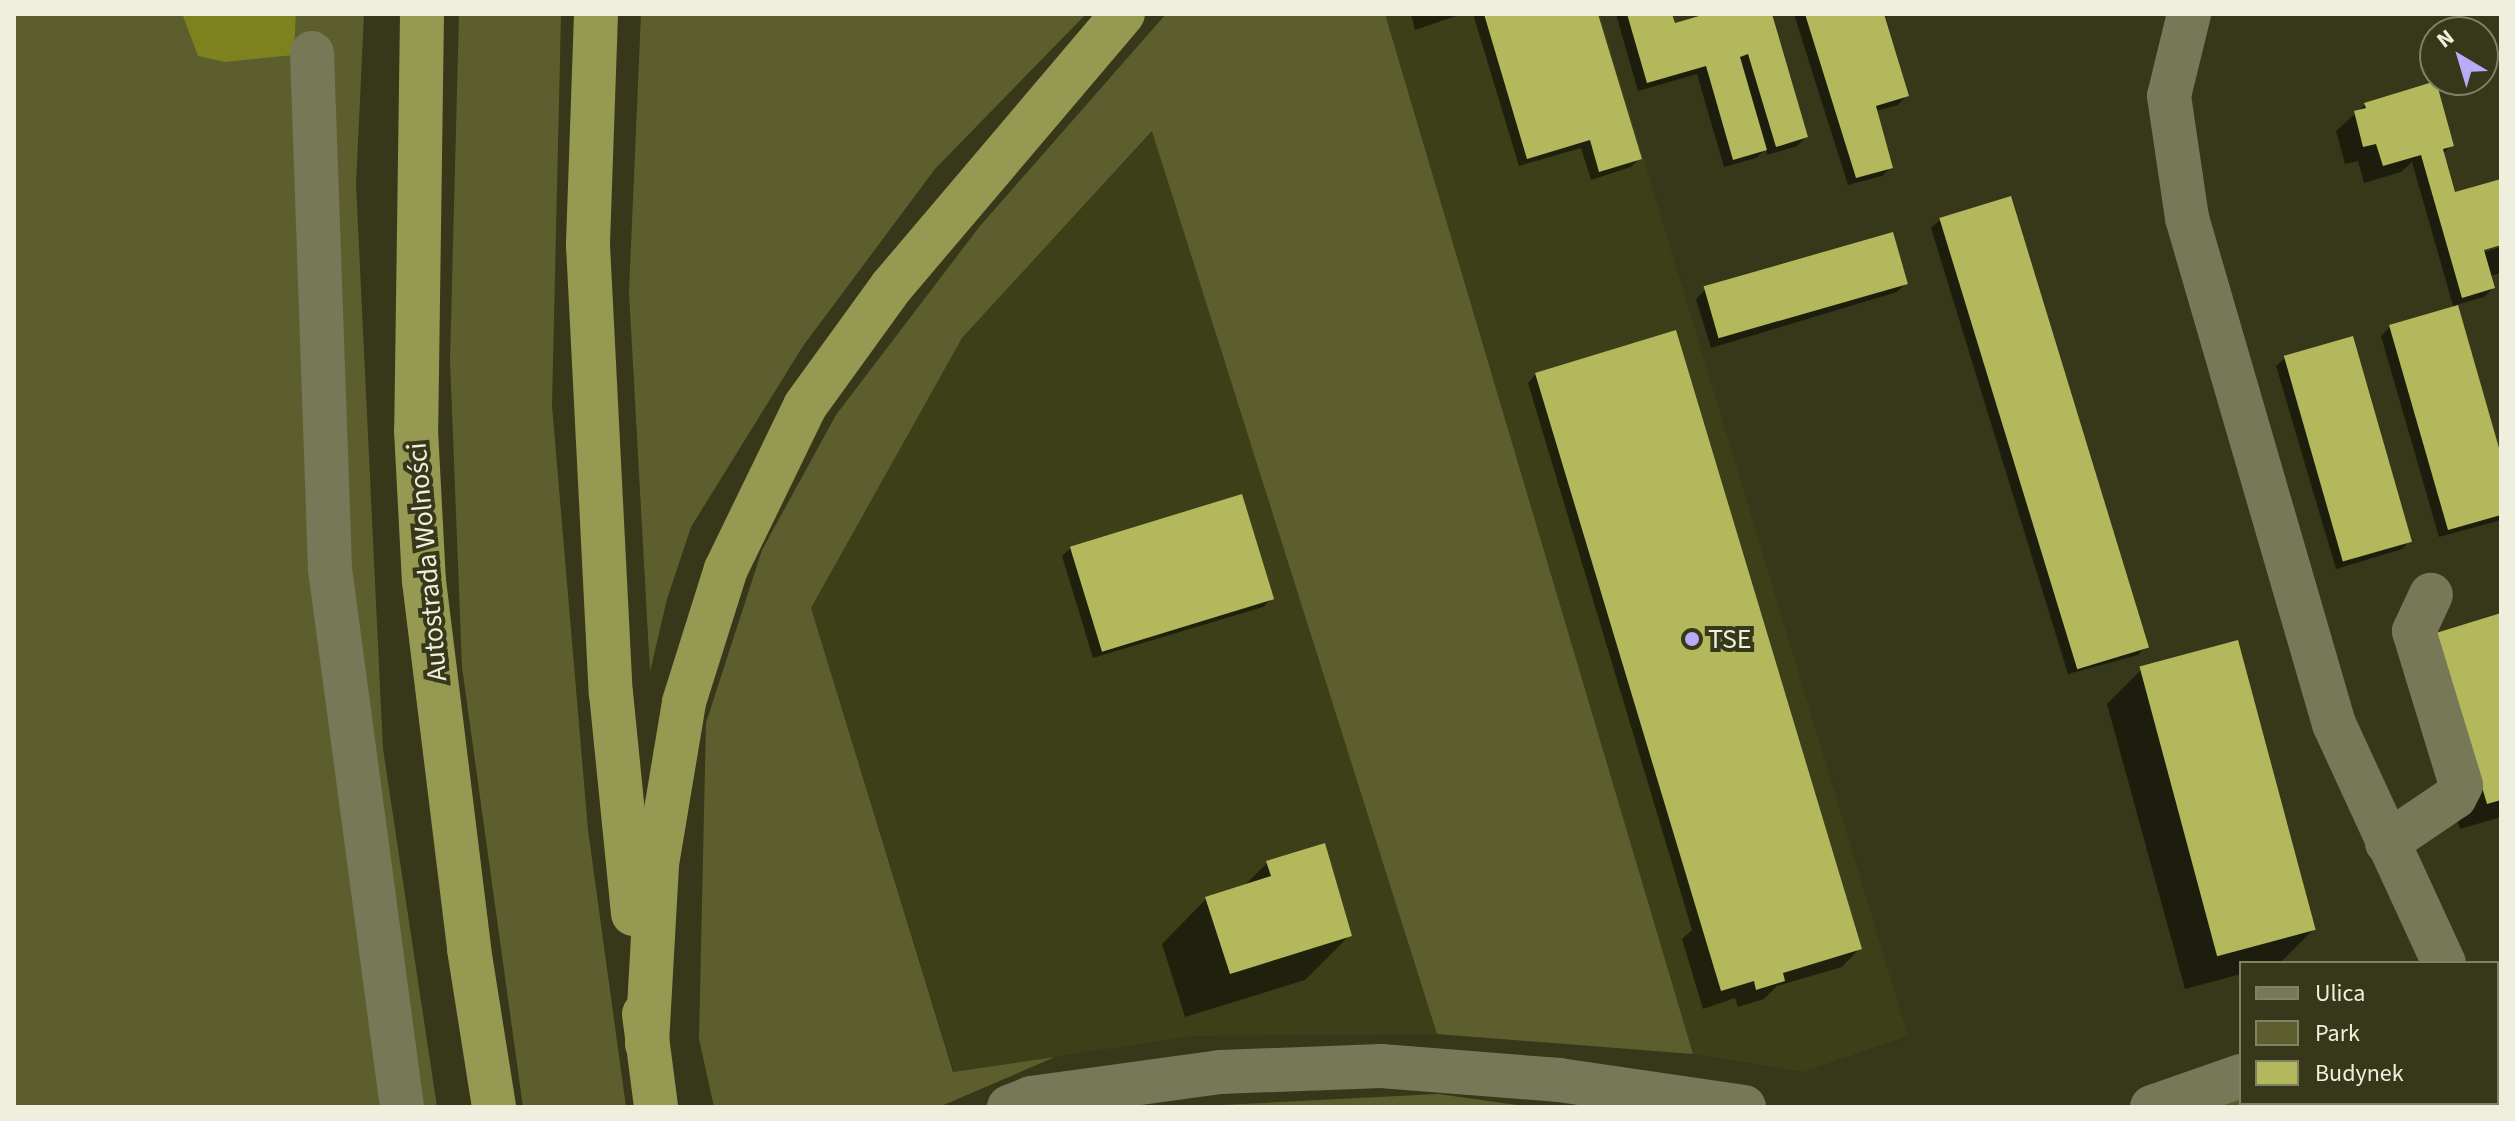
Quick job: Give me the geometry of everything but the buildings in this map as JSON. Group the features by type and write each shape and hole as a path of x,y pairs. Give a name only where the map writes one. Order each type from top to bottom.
{"highway":[{"name":"Autostrada Wolności","path":"422,14 416,430 424,581 469,949 494,1107"},
{"path":"596,14 588,245 611,693 656,1107"},
{"path":"647,1044 662,835 684,702 726,569 805,406 892,286 1123,14"}],"lane":[{"path":"2189,14 2169,96 2187,218 2334,724 2443,961"},
{"path":"312,53 330,569 402,1107"},
{"path":"2387,843 2455,797 2461,785 2414,631 2431,595"},
{"path":"1009,1107 1031,1098 1220,1072 1381,1066 1559,1080 1744,1107"},
{"path":"2152,1107 2239,1077"}],"shaded area":[{"path":"182,14 296,14 294,55 225,62 198,56"},
{"path":"1385,14 1600,14 1908,1036 1803,1072 1693,1054"},
{"path":"1153,131 1437,1034 1193,1036 954,1072 811,608 962,338"}],"green space":[{"path":"14,14 182,14 198,55 294,55 296,14 364,14 356,184 383,749 437,1107 14,1107"},
{"path":"459,14 561,14 552,406 588,830 626,1107 523,1107 462,667 450,360"},
{"path":"641,14 1086,14 935,169 803,346 691,527 667,599 650,672 629,292"},
{"path":"1166,14 1385,14 1693,1054 1437,1034 1152,131 962,338 811,608 953,1072 1055,1057 939,1107 714,1107 699,1039 706,723 762,550 836,415 980,226"},
{"path":"2501,1020 2501,1107 2196,1107 2239,1093 2239,1105 2499,1105"},
{"path":"1438,1094 1532,1107 1181,1107"}],"place":[{"name":"TSE","path":"1692,639"}]}
